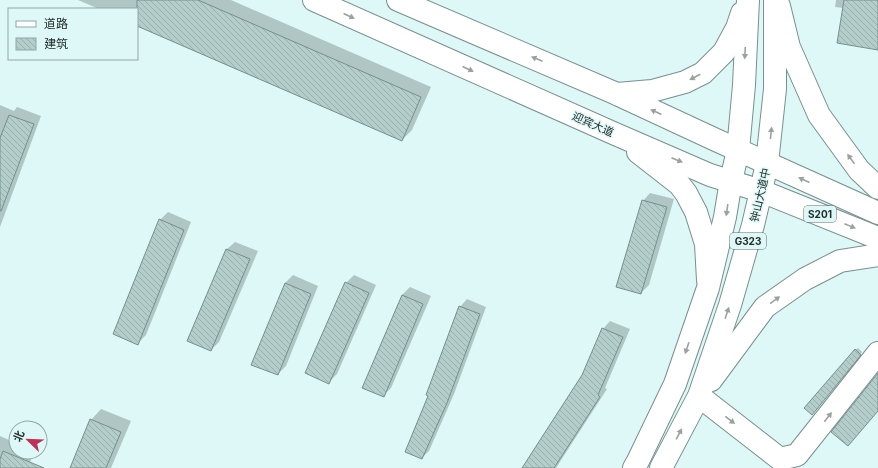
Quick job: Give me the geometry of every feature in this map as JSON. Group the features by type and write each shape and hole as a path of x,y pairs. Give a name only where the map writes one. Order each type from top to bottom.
{"main road":[{"name":"迎宾大道","path":"314,0 613,133 710,174 761,191 878,238"},
{"path":"398,0 617,94 767,163"},
{"path":"617,94 652,91 685,82 703,73 724,52 737,28 747,0"},
{"name":"G323","path":"634,468 675,384 708,288 726,217 731,181 738,150 744,85 747,0"},
{"path":"776,0 789,47 819,115 859,170 878,188"},
{"name":"钟山大道中","path":"661,468 699,396 730,305 761,191 767,163 775,90 776,0"},
{"path":"613,133 680,184 686,193 696,212 706,244 708,288"},
{"name":"S201","path":"767,163 878,213"},
{"path":"878,255 840,261 805,279 765,307 699,396 780,459 797,455 878,353"}],"building":[{"path":"137,0 198,0 421,97 402,141 138,26"},
{"path":"844,0 878,0 878,50 837,43"},
{"path":"9,115 34,124 0,211 0,138"},
{"path":"642,200 667,207 641,294 616,287"},
{"path":"159,219 184,230 138,345 113,334"},
{"path":"226,249 250,259 211,351 187,341"},
{"path":"345,282 369,293 329,384 305,373"},
{"path":"285,283 311,294 278,375 251,365"},
{"path":"402,295 423,304 384,397 362,388"},
{"path":"459,306 480,314 447,403 422,459 405,452 428,396 426,395"},
{"path":"602,328 623,337 598,395 600,397 554,468 522,468 582,375"},
{"path":"855,349 861,355 812,415 804,408"},
{"path":"878,373 878,411 848,446 831,432"},
{"path":"90,419 121,432 106,468 70,468"},
{"path":"3,451 8,453 8,460 25,460 44,468 0,468 0,459"}]}
